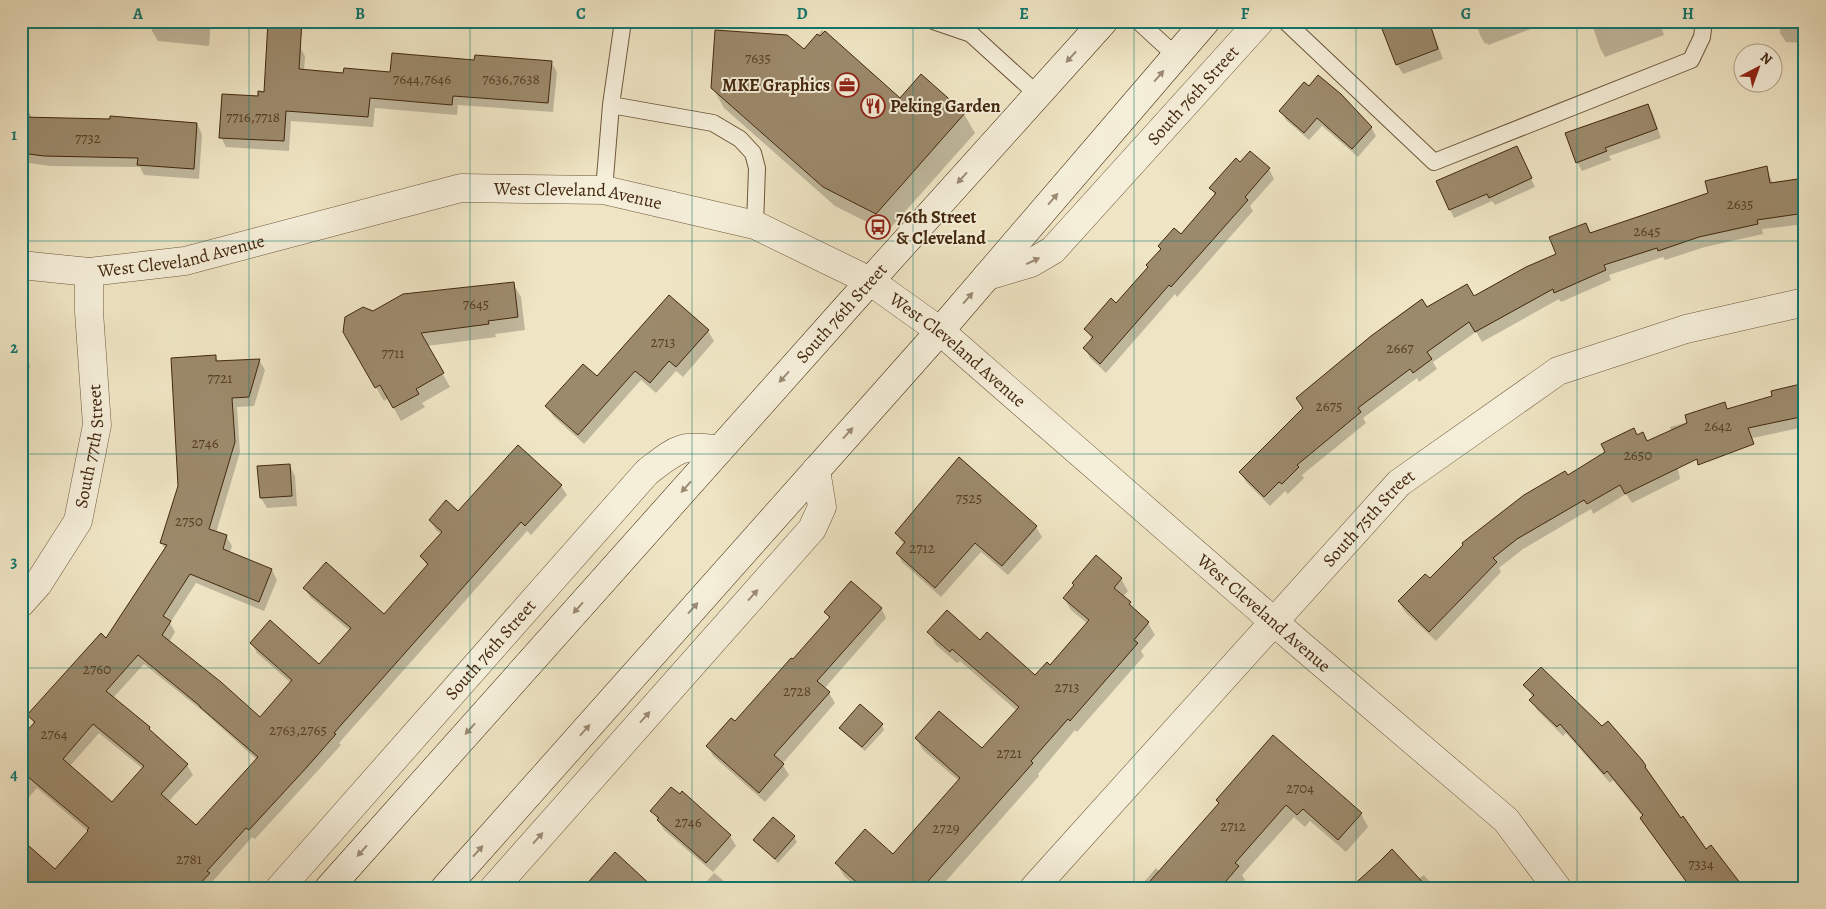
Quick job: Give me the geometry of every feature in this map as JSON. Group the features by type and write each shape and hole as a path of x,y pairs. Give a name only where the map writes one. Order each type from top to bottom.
{"street":[{"name":"South 76th Street","path":"329,888 1104,21"},
{"name":"South 76th Street","path":"445,888 940,330 1206,21"},
{"name":"South 76th Street","path":"987,276 1031,263 1053,250 1260,21"},
{"name":"West Cleveland Avenue","path":"21,265 89,272 185,261 461,188 604,190 755,225 870,281 940,330 1273,621 1506,820 1557,888"},
{"name":"South 77th Street","path":"21,603 38,584 78,521 97,425 89,312 89,272"},
{"name":"South 75th Street","path":"1034,888 1399,483 1558,371 1686,329 1805,302"},
{"name":"South 76th Street","path":"280,888 648,472 675,450 697,446 719,450"},
{"path":"494,888 812,529 822,507 816,470"}],"lane":[{"path":"604,190 611,105 623,21"},
{"path":"933,21 971,34 1037,94"},
{"path":"1138,21 1176,56"},
{"path":"1285,21 1434,162 1691,60 1702,37 1704,21"},
{"path":"611,105 713,123 740,139 753,153 757,168 755,225"}],"building":[{"path":"268,21 302,21 299,69 343,73 344,68 390,72 392,53 474,60 475,55 552,61 548,103 453,96 452,105 370,98 368,117 286,111 284,141 219,138 222,94 258,96 258,91 264,92"},
{"path":"1379,21 1429,21 1438,49 1396,65"},
{"path":"715,30 787,35 804,49 817,34 820,36 825,31 900,98 921,74 965,113 876,214 823,187 711,88"},
{"path":"1318,75 1341,94 1372,127 1352,149 1317,118 1304,133 1279,111 1304,82 1309,86"},
{"path":"1648,104 1657,129 1605,148 1607,151 1576,163 1565,133"},
{"path":"110,116 197,123 194,169 137,165 138,158 44,156 21,153 21,117 110,119"},
{"path":"1517,146 1532,178 1489,198 1487,194 1449,210 1436,181"},
{"path":"1250,151 1270,168 1245,197 1248,200 1171,287 1169,285 1100,364 1083,348 1093,337 1084,329 1111,298 1116,303 1148,267 1146,265 1161,249 1158,246 1174,228 1181,234 1216,193 1209,188 1236,158 1240,162"},
{"path":"1767,166 1770,183 1805,178 1805,213 1757,220 1758,224 1699,237 1658,251 1657,248 1604,265 1606,270 1554,293 1553,289 1475,332 1469,322 1427,352 1432,359 1413,373 1410,369 1358,408 1361,412 1297,465 1299,467 1282,484 1279,482 1264,497 1239,472 1303,408 1296,398 1371,336 1422,299 1427,307 1467,284 1474,296 1526,267 1556,254 1549,237 1586,223 1590,233 1708,193 1705,181"},
{"path":"514,282 518,317 488,321 489,324 421,333 444,373 416,389 419,394 393,408 380,385 375,388 343,332 345,317 363,307 373,311 403,294"},
{"path":"669,295 709,330 676,367 669,361 650,383 635,371 578,435 545,406 583,364 597,376"},
{"path":"216,355 216,361 260,359 249,397 232,398 235,442 209,529 227,535 223,549 272,569 259,602 190,574 163,616 171,621 162,635 221,682 260,717 292,680 250,643 270,620 319,664 351,628 303,588 326,562 384,614 428,564 420,556 442,532 429,520 446,500 458,511 518,445 562,485 525,526 521,522 334,733 336,734 307,767 249,830 246,828 207,871 210,873 196,888 34,888 21,877 21,839 55,869 89,828 21,771 21,737 35,722 27,715 101,633 106,638 167,545 160,543 178,486 171,358","holes":["138,655 258,757 196,825 161,794 188,764 149,729 150,727 106,691","93,724 144,766 112,802 63,759"]},
{"path":"1805,383 1805,416 1748,428 1754,444 1698,465 1697,459 1625,494 1620,485 1587,504 1584,500 1517,539 1493,558 1497,562 1429,632 1398,601 1425,574 1430,578 1463,545 1462,543 1524,495 1565,471 1568,475 1605,452 1601,444 1634,428 1637,435 1643,432 1647,441 1687,423 1685,415 1725,402 1727,409 1772,396 1771,391"},
{"path":"959,457 1037,526 1002,566 975,543 935,588 896,553 905,542 895,533"},
{"path":"290,464 292,496 260,498 257,466"},
{"path":"1096,555 1122,578 1114,588 1131,602 1129,604 1149,622 1134,640 1138,643 1070,721 1068,719 1031,761 1033,763 922,888 863,888 835,863 865,829 893,854 960,778 915,738 939,711 982,748 1019,707 952,649 950,652 927,632 947,610 980,640 987,632 1035,675 1047,662 1050,665 1089,620 1063,598 1074,585 1072,583"},
{"path":"851,581 882,608 817,681 830,692 774,755 784,764 759,793 706,746 731,718 735,721 830,617 824,612"},
{"path":"1541,667 1602,726 1608,721 1642,760 1681,818 1683,816 1706,849 1711,845 1744,888 1691,888 1640,818 1643,815 1607,771 1604,774 1560,724 1557,727 1529,700 1534,695 1523,685"},
{"path":"860,704 883,724 862,747 839,728"},
{"path":"1273,735 1362,813 1338,840 1303,809 1297,815 1286,805 1235,863 1239,866 1220,888 1144,888 1219,803 1216,800"},
{"path":"671,787 680,794 682,791 731,835 706,863 657,820 659,818 650,811"},
{"path":"773,817 795,836 775,859 753,840"},
{"path":"1392,849 1428,888 1350,888 1380,861"},
{"path":"615,852 654,888 583,888"}],"place":[{"name":"MKE Graphics","path":"847,85"},
{"name":"Peking Garden","path":"873,106"},
{"name":"76th Street & Cleveland","path":"878,227"}]}
